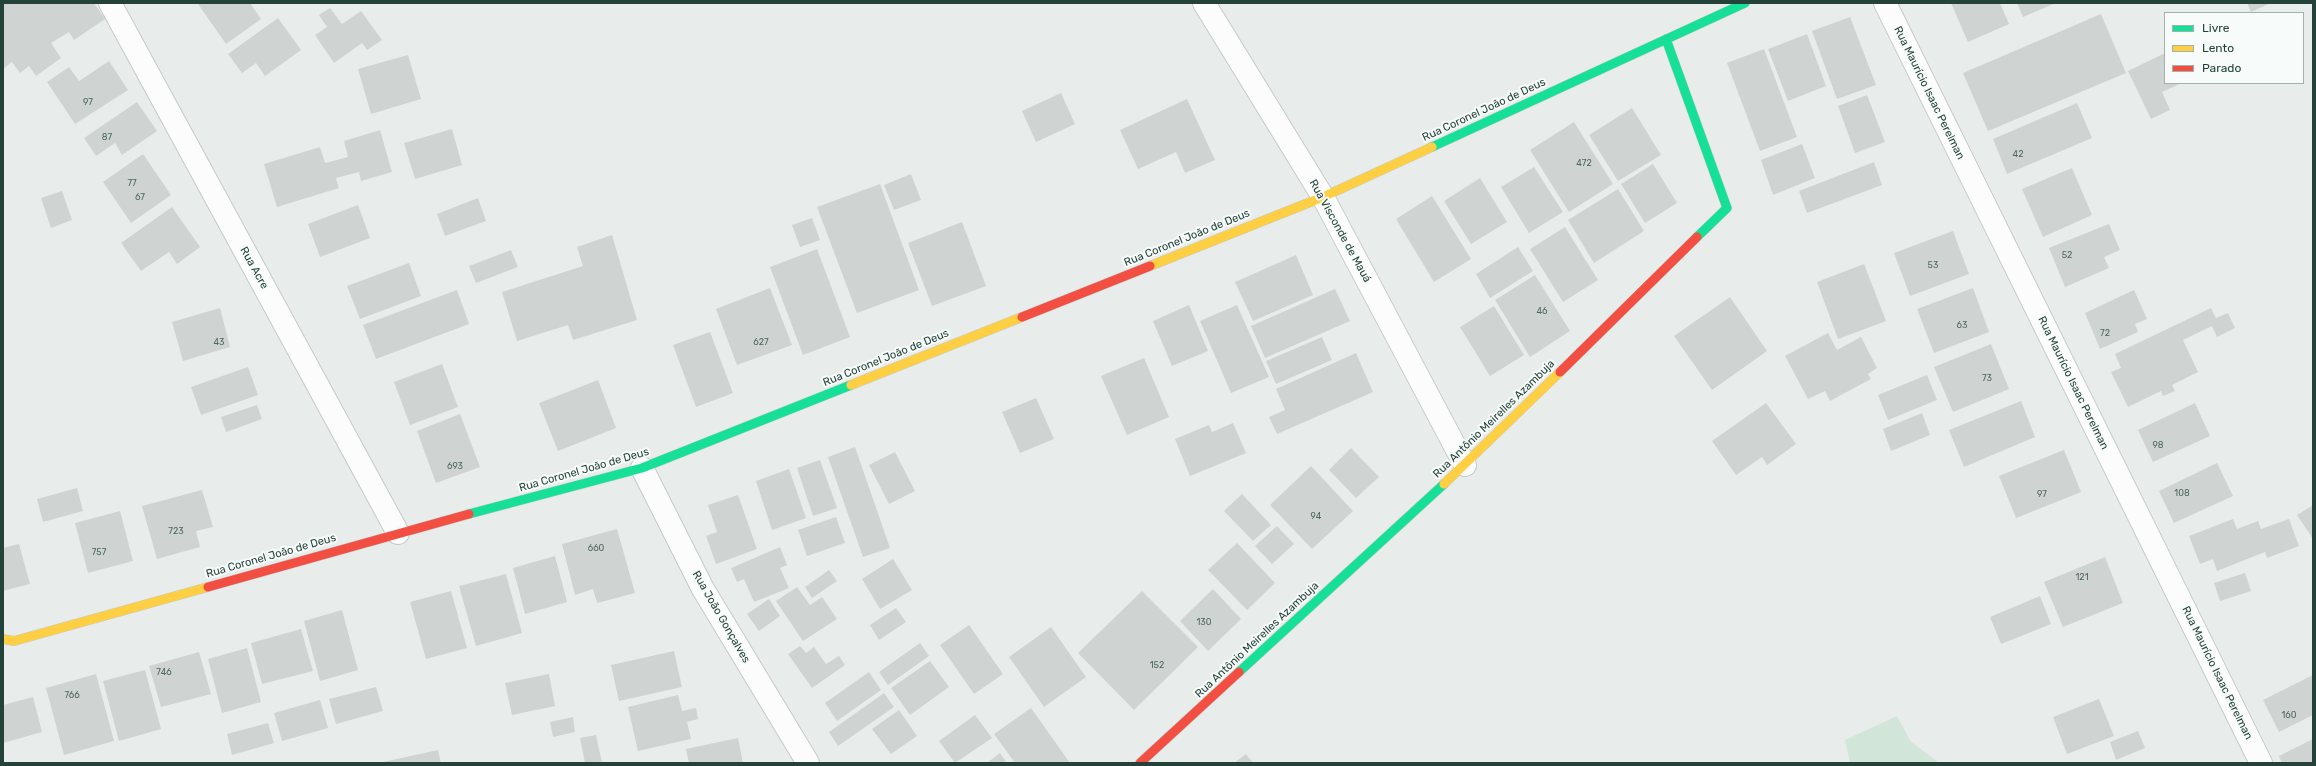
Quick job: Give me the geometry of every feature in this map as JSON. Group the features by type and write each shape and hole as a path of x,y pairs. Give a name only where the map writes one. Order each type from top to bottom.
{"street":[{"name":"Rua Acre","path":"110,3 398,533"},
{"name":"Rua Visconde de Mauá","path":"1204,3 1323,198 1465,465"},
{"name":"Rua Coronel João de Deus","path":"3,640 14,641 398,533 642,468 1323,198 1745,3"},
{"name":"Rua Maurício Isaac Perelman","path":"1885,3 2261,763"},
{"name":"Rua Antônio Meirelles Azambuja","path":"1140,763 1465,465 1727,208 1666,39"},
{"name":"Rua João Gonçalves","path":"642,468 703,589 808,763"}],"green space":[{"path":"1897,716 1911,742 1940,763 1850,763 1845,740"}],"building":[{"path":"3,3 94,3 105,19 74,40 69,32 51,43 61,58 36,76 29,66 20,73 12,62 3,69"},
{"path":"250,3 261,19 226,44 198,4"},
{"path":"1951,3 2000,3 2009,24 1968,42"},
{"path":"2017,3 2056,3 2023,17"},
{"path":"2247,3 2271,3 2251,12"},
{"path":"330,8 342,24 361,11 382,40 367,50 362,43 334,63 315,35 327,27 319,15"},
{"path":"2101,14 2126,73 1988,131 1963,73"},
{"path":"1850,17 1876,85 1837,99 1812,31"},
{"path":"278,18 301,50 265,76 256,63 242,73 228,54"},
{"path":"1807,34 1826,86 1788,101 1768,49"},
{"path":"1764,49 1797,137 1760,151 1727,63"},
{"path":"2164,53 2164,84 2180,84 2162,92 2170,110 2151,119 2128,71"},
{"path":"408,55 421,99 371,114 358,69"},
{"path":"109,61 128,90 75,124 47,82 69,67 79,81"},
{"path":"1061,93 1075,124 1036,142 1022,111"},
{"path":"1867,95 1885,142 1855,153 1838,106"},
{"path":"1187,99 1215,160 1185,173 1176,152 1138,169 1120,130"},
{"path":"137,102 157,131 122,155 115,143 96,156 84,138"},
{"path":"2077,103 2092,138 2007,174 1993,139"},
{"path":"1632,108 1661,155 1618,181 1589,135"},
{"path":"1574,122 1613,184 1569,212 1530,150"},
{"path":"452,129 462,165 415,179 404,143"},
{"path":"380,130 392,172 361,181 359,172 336,178 339,188 277,207 264,164 320,147 325,163 348,157 344,141"},
{"path":"1802,144 1815,178 1773,195 1761,160"},
{"path":"143,154 171,195 131,223 103,182"},
{"path":"1874,162 1882,185 1807,213 1799,191"},
{"path":"1653,164 1677,203 1645,223 1621,184"},
{"path":"1534,167 1563,212 1529,233 1501,187"},
{"path":"2072,168 2092,215 2043,237 2022,189"},
{"path":"911,174 921,200 894,210 884,185"},
{"path":"1480,178 1507,222 1471,244 1444,201"},
{"path":"880,184 919,290 857,313 817,207"},
{"path":"1618,189 1644,231 1594,263 1568,220"},
{"path":"62,191 72,220 51,228 41,198"},
{"path":"1432,196 1471,259 1434,282 1396,219"},
{"path":"478,198 486,221 445,236 437,214"},
{"path":"358,205 370,238 320,257 308,224"},
{"path":"172,207 200,247 177,264 169,252 141,271 121,243"},
{"path":"812,218 820,240 800,247 792,225"},
{"path":"962,222 986,286 932,306 908,243"},
{"path":"2109,224 2120,250 2104,257 2109,268 2065,287 2049,248"},
{"path":"1565,227 1598,280 1563,302 1530,249"},
{"path":"1953,231 1969,274 1910,296 1894,253"},
{"path":"612,235 637,320 573,340 568,325 517,341 502,292 583,266 577,247"},
{"path":"1518,247 1533,271 1490,298 1476,274"},
{"path":"817,249 850,337 803,355 770,267"},
{"path":"511,250 518,267 476,283 469,266"},
{"path":"1296,255 1313,295 1253,321 1235,282"},
{"path":"409,263 421,296 360,319 347,286"},
{"path":"1864,264 1886,321 1838,339 1817,282"},
{"path":"1535,275 1570,331 1530,357 1495,300"},
{"path":"770,288 792,345 737,365 716,309"},
{"path":"1973,288 1989,332 1934,353 1917,309"},
{"path":"1335,289 1350,321 1265,358 1251,326"},
{"path":"457,290 469,324 376,359 363,325"},
{"path":"2134,290 2147,319 2135,324 2138,332 2100,349 2085,313"},
{"path":"1730,297 1767,351 1712,390 1674,336"},
{"path":"1189,305 1208,351 1172,366 1153,321"},
{"path":"1237,305 1269,377 1231,393 1200,321"},
{"path":"1494,306 1524,355 1490,376 1460,327"},
{"path":"220,308 230,347 183,361 172,322"},
{"path":"2211,308 2216,318 2228,313 2235,328 2217,337 2212,326 2183,340 2198,372 2172,385 2175,391 2163,396 2161,391 2128,407 2111,372 2121,368 2115,354"},
{"path":"710,332 733,393 696,407 673,345"},
{"path":"1828,333 1837,350 1861,337 1877,368 1868,374 1871,379 1830,401 1825,391 1808,399 1785,356"},
{"path":"1322,337 1332,360 1276,384 1266,361"},
{"path":"1991,344 2009,389 1953,412 1934,367"},
{"path":"1356,353 1373,392 1277,434 1269,417 1285,410 1276,389"},
{"path":"1144,358 1169,417 1127,435 1101,376"},
{"path":"442,364 458,407 410,425 394,382"},
{"path":"248,367 258,395 201,415 191,387"},
{"path":"1927,375 1937,400 1888,420 1878,395"},
{"path":"598,380 616,428 558,451 539,403"},
{"path":"1036,398 1054,439 1020,453 1002,412"},
{"path":"2021,401 2035,437 1964,467 1949,430"},
{"path":"1766,403 1796,444 1767,465 1762,457 1736,475 1712,441"},
{"path":"2195,403 2210,436 2153,462 2138,430"},
{"path":"257,405 262,419 226,432 221,417"},
{"path":"1922,413 1930,435 1891,451 1883,429"},
{"path":"460,414 480,467 436,483 417,431"},
{"path":"1233,423 1246,453 1190,476 1175,439 1209,425 1212,432"},
{"path":"855,447 890,548 863,557 828,457"},
{"path":"1351,448 1379,477 1356,498 1329,470"},
{"path":"2064,450 2081,492 2016,518 1999,476"},
{"path":"895,452 915,491 889,504 869,465"},
{"path":"820,460 837,508 813,516 797,468"},
{"path":"2217,463 2233,496 2174,523 2159,491"},
{"path":"1311,466 1353,511 1312,549 1270,505"},
{"path":"789,469 806,518 772,530 756,481"},
{"path":"77,488 83,511 43,522 37,499"},
{"path":"202,490 213,527 196,531 200,547 157,559 142,506"},
{"path":"1242,494 1271,525 1253,541 1224,511"},
{"path":"738,495 757,549 716,564 706,536 717,532 708,505"},
{"path":"2313,505 2313,539 2297,515"},
{"path":"120,511 133,561 88,573 75,523"},
{"path":"836,517 845,543 807,556 798,530"},
{"path":"2233,519 2237,529 2258,521 2261,529 2289,519 2299,546 2267,558 2265,552 2217,571 2213,559 2200,564 2189,536"},
{"path":"1277,526 1294,544 1272,564 1255,546"},
{"path":"617,529 635,593 597,603 593,589 575,595 562,544"},
{"path":"1237,543 1275,583 1247,610 1208,570"},
{"path":"19,544 30,584 3,591 3,548"},
{"path":"780,547 787,565 780,568 789,588 754,602 744,579 737,582 731,568"},
{"path":"555,556 567,602 525,614 513,568"},
{"path":"2105,557 2123,603 2063,627 2044,582"},
{"path":"893,559 912,590 880,609 862,579"},
{"path":"829,570 837,581 812,598 805,587"},
{"path":"2245,573 2251,591 2220,601 2214,583"},
{"path":"506,574 522,633 476,646 459,586"},
{"path":"797,587 810,605 822,597 837,619 803,641 776,601"},
{"path":"1213,589 1241,619 1208,651 1180,621"},
{"path":"451,591 467,648 426,659 410,602"},
{"path":"1142,591 1198,647 1134,710 1078,653"},
{"path":"2040,596 2051,624 2001,644 1990,617"},
{"path":"769,599 780,616 759,631 747,614"},
{"path":"896,608 906,622 879,640 870,625"},
{"path":"342,610 358,670 320,681 304,621"},
{"path":"969,625 1003,674 974,694 940,645"},
{"path":"1051,627 1086,677 1044,707 1009,657"},
{"path":"301,629 313,671 262,684 251,643"},
{"path":"920,643 929,656 888,685 879,672"},
{"path":"800,646 806,653 814,647 826,664 839,656 845,665 812,688 788,654"},
{"path":"247,648 261,702 222,713 208,659"},
{"path":"674,651 682,687 619,701 611,665"},
{"path":"199,652 211,694 161,707 149,666"},
{"path":"930,661 949,687 910,715 891,688"},
{"path":"145,670 161,729 119,741 103,681"},
{"path":"869,672 881,690 837,721 825,703"},
{"path":"96,674 114,741 64,755 46,688"},
{"path":"549,674 555,706 512,715 505,683"},
{"path":"2313,675 2313,715 2279,732 2263,700"},
{"path":"376,687 383,711 336,724 329,699"},
{"path":"884,693 894,707 838,746 829,732"},
{"path":"678,695 682,711 696,708 698,719 687,722 691,739 638,751 628,707"},
{"path":"33,697 42,732 3,743 3,705"},
{"path":"2099,699 2114,736 2067,754 2053,717"},
{"path":"320,700 328,728 282,741 274,713"},
{"path":"1031,708 1070,763 1015,763 994,734"},
{"path":"899,710 917,736 891,754 872,729"},
{"path":"975,715 992,738 955,763 939,741"},
{"path":"573,717 575,732 553,737 550,722"},
{"path":"268,723 274,743 232,755 227,734"},
{"path":"2138,731 2145,748 2116,760 2110,742"},
{"path":"596,735 602,763 585,763 580,738"},
{"path":"738,738 743,763 689,763 686,749"},
{"path":"2313,739 2313,763 2282,763 2279,756"},
{"path":"438,750 441,763 383,762"},
{"path":"1000,753 1007,763 987,763"},
{"path":"1246,754 1253,763 1234,763"}],"traffic: fast":[{"path":"1432,147 1745,3"},
{"path":"1666,39 1727,208 1697,237"},
{"path":"469,514 642,468 851,385"},
{"path":"1239,672 1444,484"}],"traffic: slow":[{"path":"1150,266 1323,197 1432,147"},
{"path":"851,385 1022,317"},
{"path":"1444,484 1560,372"},
{"path":"3,639 14,641 208,587"}],"traffic: jam":[{"path":"1560,372 1697,237"},
{"path":"1022,317 1150,266"},
{"path":"208,587 469,514"},
{"path":"1140,763 1239,672"}]}
